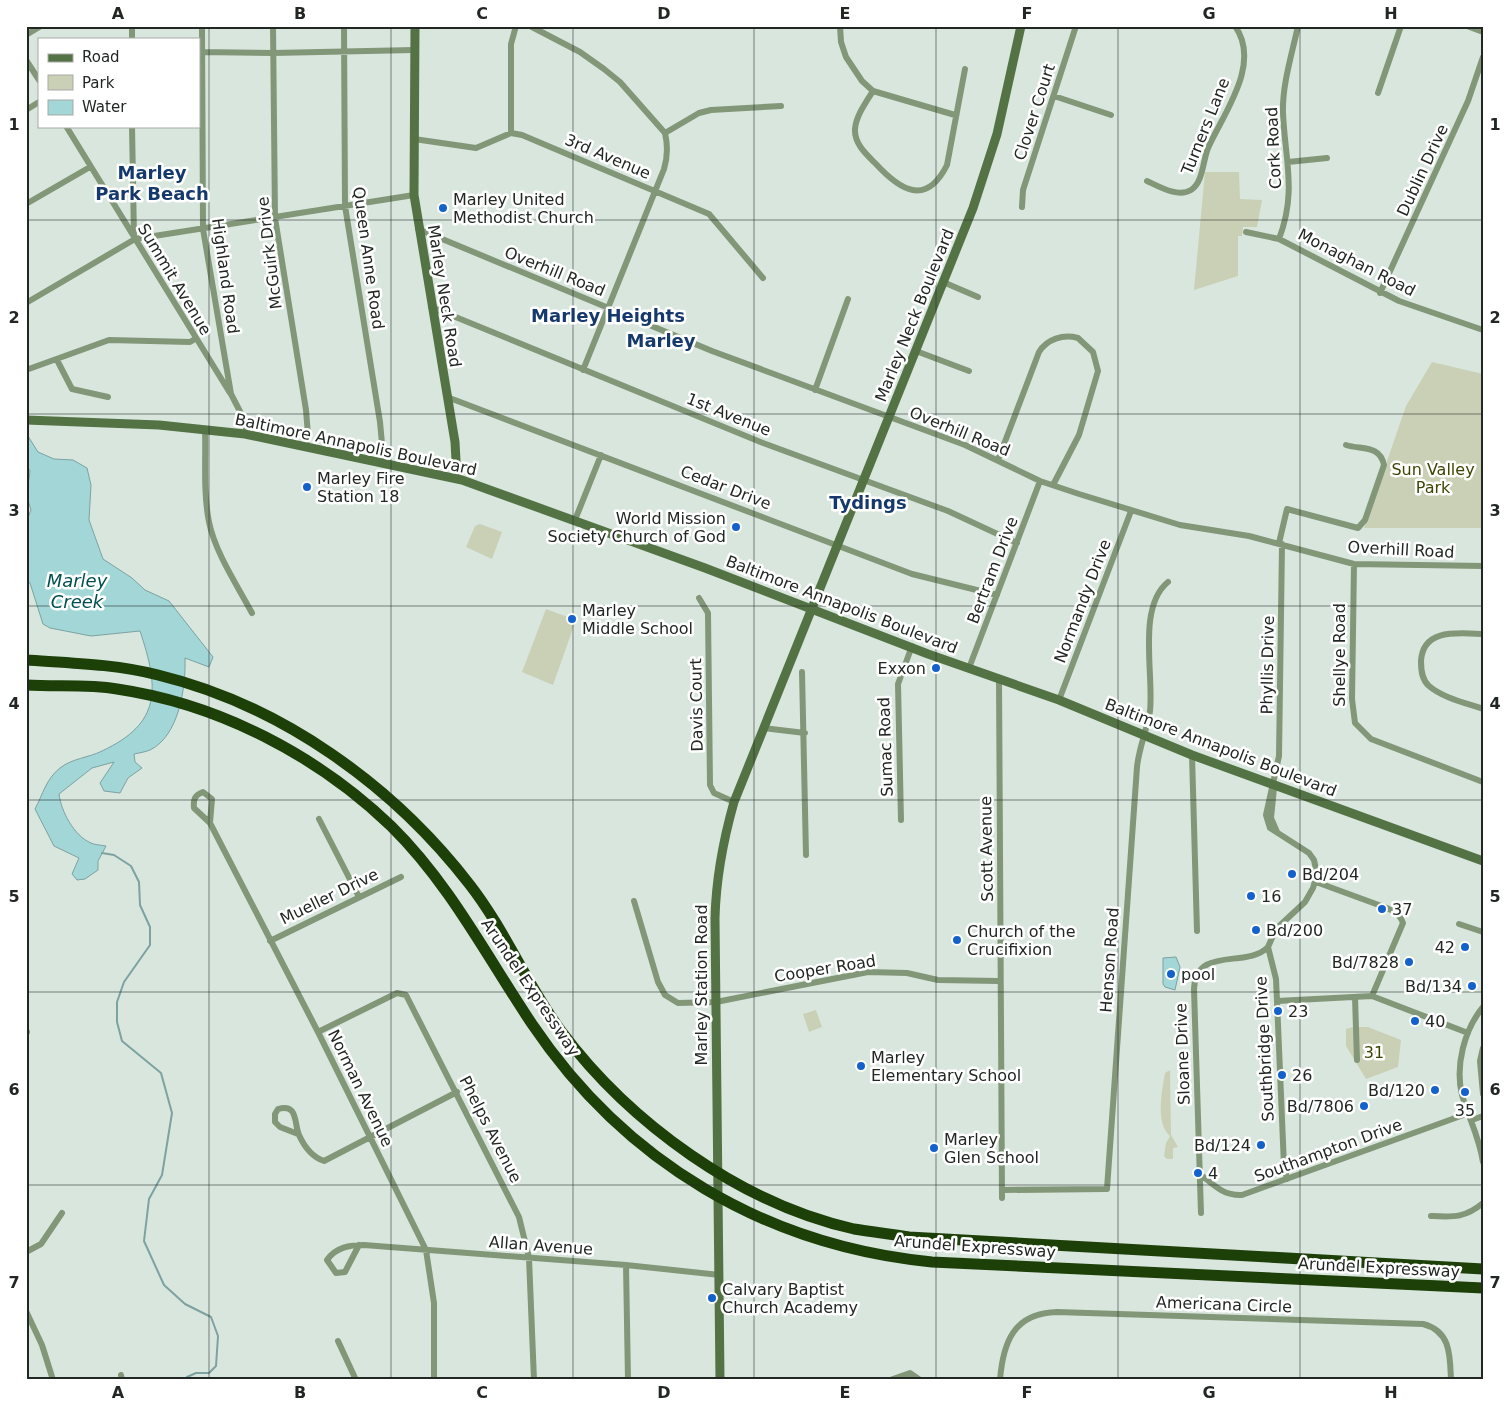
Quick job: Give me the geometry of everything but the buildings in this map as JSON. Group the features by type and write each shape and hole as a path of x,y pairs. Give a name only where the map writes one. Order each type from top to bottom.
{"highway":[{"name":"Arundel Expressway","path":"26,660 86,664 142,671 224,694 262,712 301,734 355,771 396,806 442,852 471,886 560,1030 600,1076 638,1115 686,1151 741,1186 799,1212 853,1228 909,1237 1483,1269"},
{"name":"Arundel Expressway","path":"26,685 114,688 138,692 195,708 251,730 309,762 343,786 385,821 442,885 533,1025 578,1084 610,1118 652,1154 691,1181 733,1205 769,1222 823,1241 874,1254 914,1260 1483,1288"},
{"path":"1342,1282 1355,1287 1483,1295"}],"main road":[{"name":"Marley Neck Road","path":"415,26 414,195 431,308 455,442 457,479"},
{"name":"Marley Neck Boulevard","path":"812,608 973,208 997,134 1021,26"},
{"name":"Baltimore Annapolis Boulevard","path":"28,420 159,424 205,428 306,446 457,479 575,520 812,608 1059,700 1192,755 1483,861"},
{"name":"Marley Station Road","path":"720,1380 715,918 718,870 734,802 812,608"}],"street":[{"path":"26,35 41,26"},
{"name":"Highland Road","path":"202,26 203,229 231,394 247,426 245,434"},
{"name":"McGuirk Drive","path":"273,26 275,218 306,410 308,435 306,446"},
{"name":"Queen Anne Road","path":"344,26 345,206 380,420 383,454 381,463"},
{"path":"414,139 476,148 511,133 511,44 516,26"},
{"path":"530,26 580,52 604,69 620,82 665,133 667,160 583,370"},
{"path":"840,26 841,42 846,57 862,81 873,91 955,115"},
{"name":"Clover Court","path":"1022,207 1023,190 1076,26"},
{"name":"Turners Lane","path":"1147,181 1165,190 1181,193 1190,191 1197,184 1208,149 1239,87 1243,42 1235,26"},
{"name":"Cork Road","path":"1279,239 1290,204 1283,112 1284,97 1298,26"},
{"path":"1378,93 1402,26"},
{"path":"1467,26 1483,32"},
{"path":"201,52 273,54 414,50"},
{"name":"Dublin Drive","path":"1380,293 1461,119 1483,57"},
{"path":"26,60 38,78"},
{"path":"873,91 862,109 855,129 857,140 864,152 896,185 907,190 922,189 941,178 947,165 965,69"},
{"path":"1054,96 1111,115"},
{"path":"26,110 38,103"},
{"path":"665,133 699,113 711,110 782,106"},
{"name":"Summit Avenue","path":"67,128 195,339 231,394"},
{"path":"132,128 134,239"},
{"name":"3rd Avenue","path":"511,133 530,138 709,214 763,278"},
{"path":"1288,162 1327,158"},
{"path":"26,204 90,167"},
{"path":"26,303 134,239 414,195"},
{"name":"Overhill Road","path":"418,229 712,351 965,445 1040,482 1180,525 1280,544 1354,564 1483,566"},
{"name":"Monaghan Road","path":"1246,232 1279,239 1380,293 1414,307 1483,330"},
{"path":"943,282 978,297"},
{"path":"815,390 848,299"},
{"name":"1st Avenue","path":"431,308 863,481 948,511 1017,544"},
{"path":"998,460 1038,352 1047,343 1058,338 1078,338 1093,352 1098,371 1079,435 1053,485"},
{"path":"26,370 57,360 74,351 109,340 190,342 195,339"},
{"path":"916,350 970,372"},
{"path":"57,360 72,389 108,397"},
{"name":"Cedar Drive","path":"447,397 839,544 912,574 997,595"},
{"path":"205,428 206,501 209,522 215,541 252,613"},
{"name":"Phyllis Drive","path":"1274,785 1279,756 1280,544 1287,509 1358,528 1365,520 1384,465 1383,456 1378,451 1346,445"},
{"path":"575,520 601,455"},
{"name":"Bertram Drive","path":"969,668 1040,482"},
{"name":"Normandy Drive","path":"1059,700 1132,511"},
{"name":"Shellye Road","path":"1354,564 1352,699 1355,723 1371,739 1483,782"},
{"name":"Henson Road","path":"1002,1190 1107,1189 1136,776 1139,747 1145,734 1150,710 1152,609 1156,595 1168,582"},
{"name":"Davis Court","path":"699,598 704,603 708,613 710,785 714,792 734,802"},
{"path":"1483,634 1445,634 1434,637 1425,646 1421,667 1425,682 1433,690 1483,709"},
{"name":"Sumac Road","path":"901,820 898,684 912,646"},
{"path":"802,672 805,733 806,855"},
{"name":"Scott Avenue","path":"999,679 999,981 1002,1198"},
{"path":"763,728 805,733"},
{"path":"1192,755 1197,931"},
{"path":"1268,947 1276,929 1305,902 1316,882 1314,860 1302,848 1277,832 1271,818 1274,785"},
{"name":"Norman Avenue","path":"210,823 212,799 203,792 196,795 193,801 194,808 210,823 318,1032 426,1250 434,1303 434,1380"},
{"path":"319,819 359,897"},
{"name":"Mueller Drive","path":"270,941 401,877"},
{"path":"1316,882 1387,908 1395,912 1402,920 1403,923 1372,996"},
{"name":"Cooper Road","path":"634,902 658,982 665,995 678,1003 716,1002 868,972 907,973 938,980 999,981"},
{"path":"1459,924 1483,932"},
{"name":"Southbridge Drive","path":"1268,947 1276,979 1284,1166 1287,1179"},
{"name":"Sloane Drive","path":"1201,1213 1194,988 1196,976 1207,964 1255,956 1268,947"},
{"name":"Phelps Avenue","path":"318,1032 396,993 406,995 519,1216 529,1258 534,1380"},
{"path":"1277,1000 1372,996 1468,1033"},
{"path":"1355,997 1357,1060"},
{"path":"1483,1007 1468,1033 1459,1071 1462,1094 1481,1138 1483,1162"},
{"path":"1483,1048 1480,1061 1483,1094"},
{"path":"298,1134 280,1127 275,1122 275,1114 278,1109 285,1107 291,1109 296,1116 298,1134 316,1158 324,1161 457,1092"},
{"name":"Southampton Drive","path":"1200,1174 1216,1188 1232,1195 1253,1192 1469,1112"},
{"path":"1472,1120 1483,1116"},
{"path":"1431,1216 1462,1216 1473,1212 1483,1203"},
{"path":"26,1252 44,1240 62,1213"},
{"name":"Allan Avenue","path":"359,1245 345,1272 336,1274 330,1268 327,1260 331,1254 340,1248 359,1245 626,1265 720,1275"},
{"path":"626,1265 628,1380"},
{"path":"26,1310 42,1345 53,1380"},
{"name":"Americana Circle","path":"1000,1380 1004,1348 1014,1331 1034,1315 1057,1312 1423,1324 1437,1331 1445,1339 1449,1349 1452,1380"},
{"path":"338,1340 356,1380"},
{"path":"890,1380 910,1373 920,1380"}],"green space":[{"path":"1205,172 1239,172 1240,199 1262,200 1257,227 1243,227 1242,236 1238,236 1238,276 1194,290"},
{"name":"Sun Valley Park","path":"1432,362 1483,374 1483,528 1364,528 1406,406"},
{"path":"480,524 502,532 492,559 466,547 475,526"},
{"path":"546,609 576,620 553,685 522,672"},
{"path":"816,1010 822,1027 809,1032 803,1014"},
{"name":"31","path":"1368,1027 1401,1040 1398,1067 1366,1079 1346,1046 1346,1029"},
{"path":"1170,1070 1171,1135 1178,1147 1173,1148 1173,1159 1167,1159 1164,1156 1166,1143 1170,1136 1165,1131 1162,1123 1161,1106 1165,1073"}],"water":[{"name":"Marley Creek","path":"26,433 38,452 54,459 73,460 87,468 91,485 89,520 103,559 132,578 145,590 169,601 213,657 209,667 185,658 182,696 174,722 168,734 160,743 150,750 134,754 135,762 142,768 128,778 120,793 104,791 100,783 114,762 92,768 59,794 62,808 69,822 79,835 91,843 106,846 98,861 98,870 85,879 77,880 72,874 79,858 54,846 35,809 55,772 70,762 102,751 122,740 136,728 145,716 151,702 151,670 140,631 91,636 50,628 43,624 30,583 26,580 26,522 31,510 27,494 30,471 26,464"},
{"name":"pool","path":"1176,957 1180,967 1175,990 1165,987 1163,984 1163,958"}],"waterway":[{"name":"Marley Creek","path":"102,853 114,855 131,866 139,882 140,905 150,927 150,945 124,982 117,1002 117,1022 122,1041 161,1073 172,1113 162,1175 149,1199 144,1241 164,1285 185,1304 211,1317 218,1336 216,1366 209,1373 196,1373 187,1377 187,1380"}],"place":[{"name":"Marley United Methodist Church","path":"443,208"},
{"name":"Marley Fire Station 18","path":"307,487"},
{"name":"World Mission Society Church of God","path":"736,527"},
{"name":"Marley Middle School","path":"572,619"},
{"name":"Exxon","path":"936,668"},
{"name":"Bd/204","path":"1292,874"},
{"name":"16","path":"1251,896"},
{"name":"37","path":"1382,909"},
{"name":"Bd/200","path":"1256,930"},
{"name":"Church of the Crucifixion","path":"957,940"},
{"name":"42","path":"1465,947"},
{"name":"Bd/7828","path":"1409,962"},
{"name":"pool","path":"1171,974"},
{"name":"Bd/134","path":"1472,986"},
{"name":"23","path":"1278,1011"},
{"name":"40","path":"1415,1021"},
{"name":"Marley Elementary School","path":"861,1066"},
{"name":"26","path":"1282,1075"},
{"name":"Bd/120","path":"1435,1090"},
{"name":"35","path":"1465,1092"},
{"name":"Bd/7806","path":"1364,1106"},
{"name":"Bd/124","path":"1261,1145"},
{"name":"Marley Glen School","path":"934,1148"},
{"name":"4","path":"1198,1173"},
{"name":"Calvary Baptist Church Academy","path":"712,1298"}],"district":[{"name":"Marley Park Beach","path":"152,183"},
{"name":"Marley Heights","path":"608,316"},
{"name":"Marley","path":"661,341"},
{"name":"Tydings","path":"868,503"}]}
